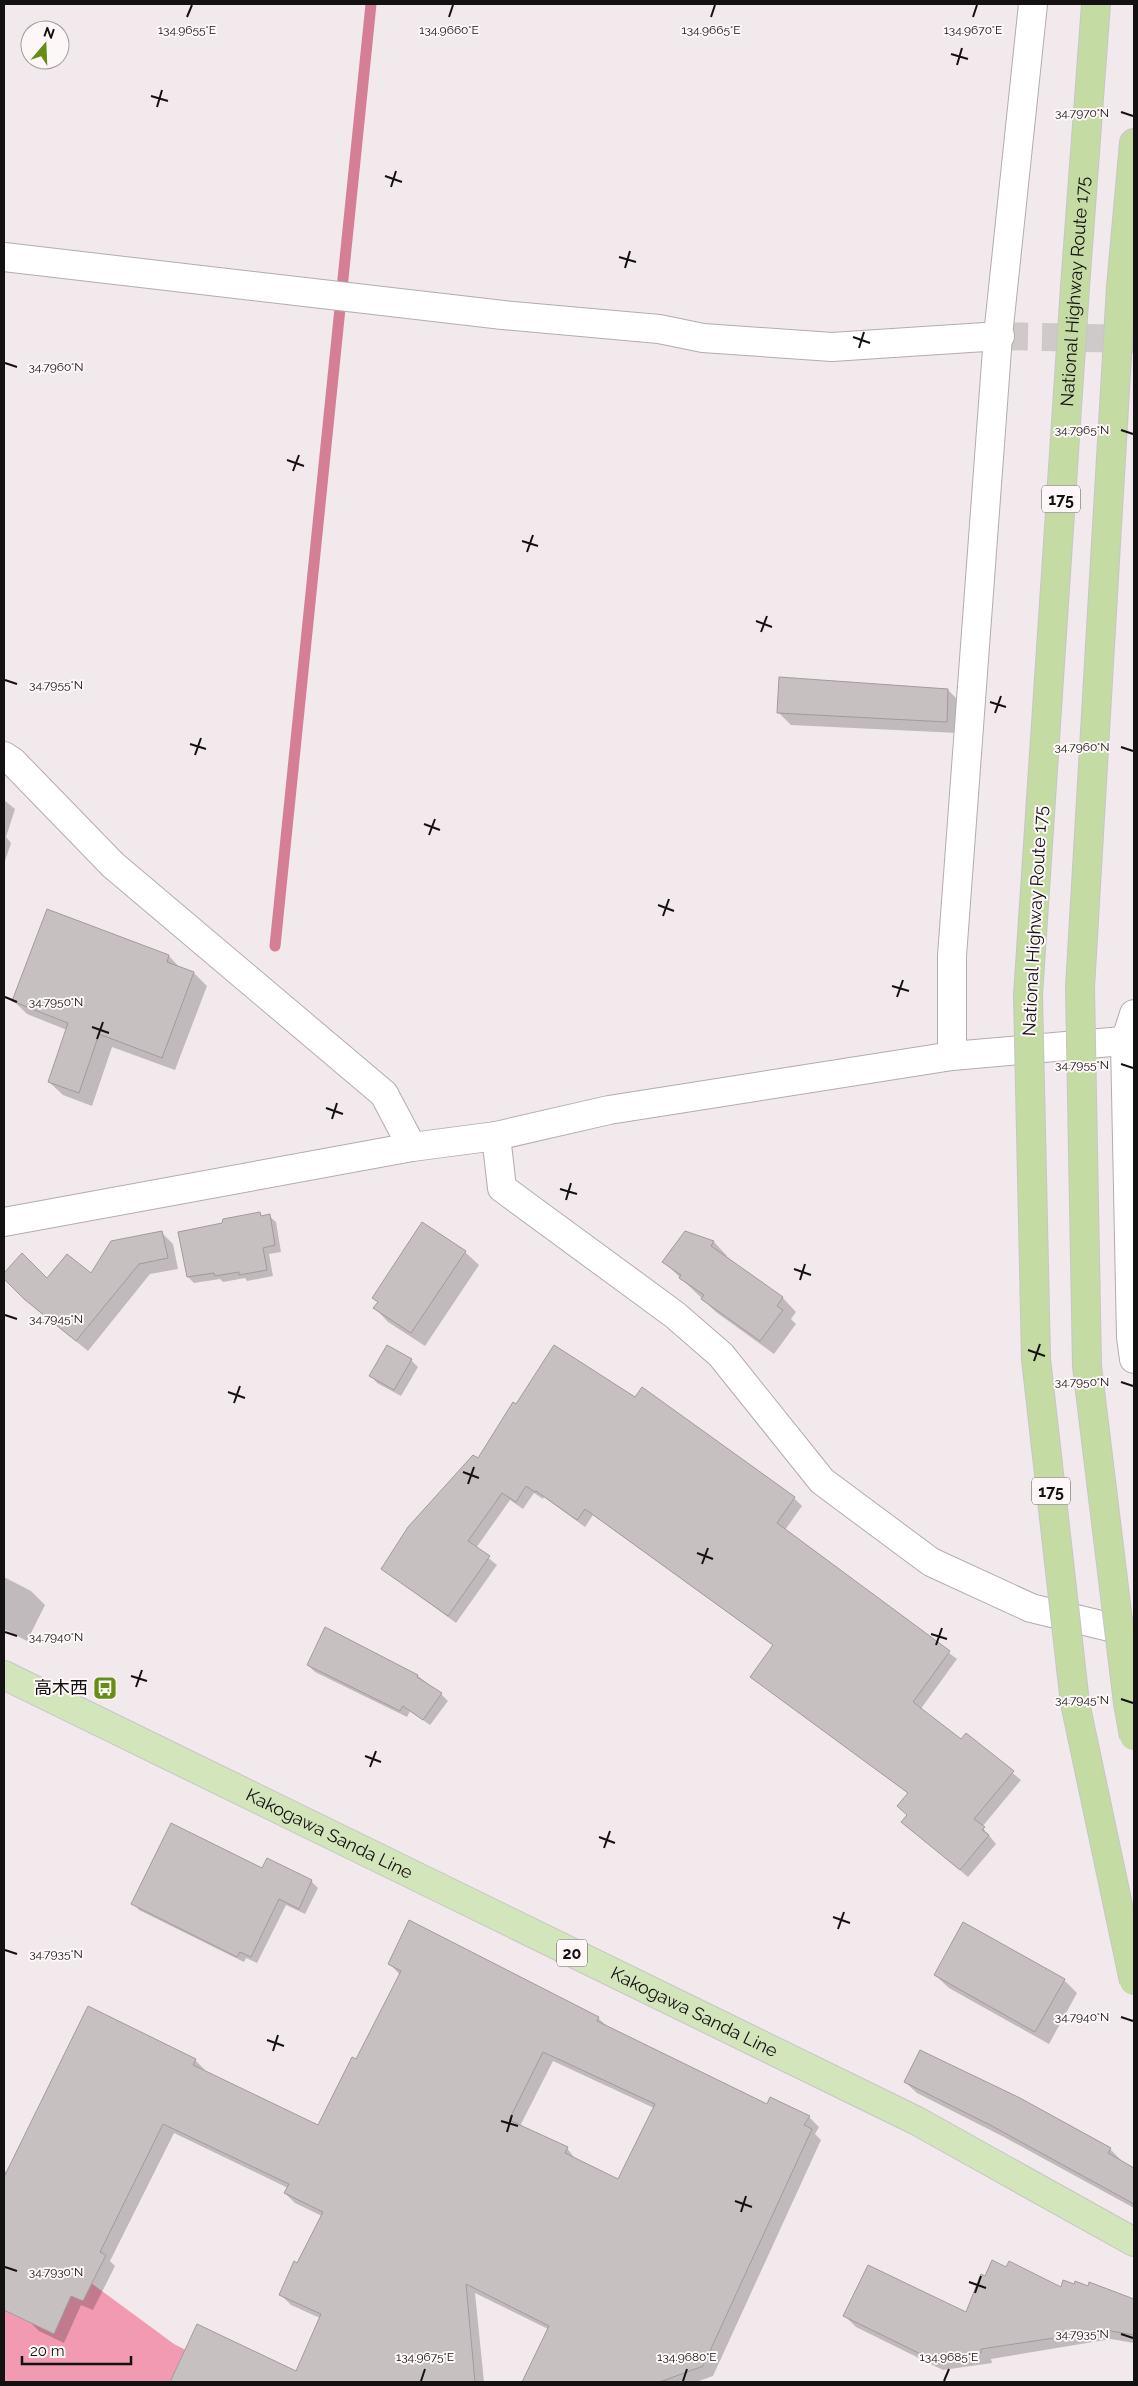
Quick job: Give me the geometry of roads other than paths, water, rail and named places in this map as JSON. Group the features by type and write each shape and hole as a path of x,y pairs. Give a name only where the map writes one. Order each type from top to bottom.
{"highway":[{"name":"National Highway Route 175","path":"1096,4 1074,297 1028,995 1036,1359 1075,1703 1134,1981"},
{"path":"1134,143 1122,287 1080,988 1087,1366 1128,1703 1134,1736"}],"main road":[{"name":"Kakogawa Sanda Line","path":"4,1675 916,2121 1134,2242"}],"street":[{"path":"952,1056 952,956 999,336 1033,4"},
{"path":"4,257 503,315 659,330 703,338 832,347 999,336"},
{"path":"4,756 13,762 113,865 384,1094 412,1147"},
{"path":"1134,1014 1130,1041 1131,1337 1134,1359"},
{"path":"4,1222 412,1147 496,1136 609,1110 952,1056 1130,1041"},
{"path":"496,1136 502,1188 675,1315 721,1355 822,1481 931,1562 1031,1608 1134,1633"}],"waterway":[{"path":"275,946 371,4"}],"tunnel":[{"path":"1000,336 1134,339"}],"place":[{"name":"高木西","path":"105,1688"}]}
